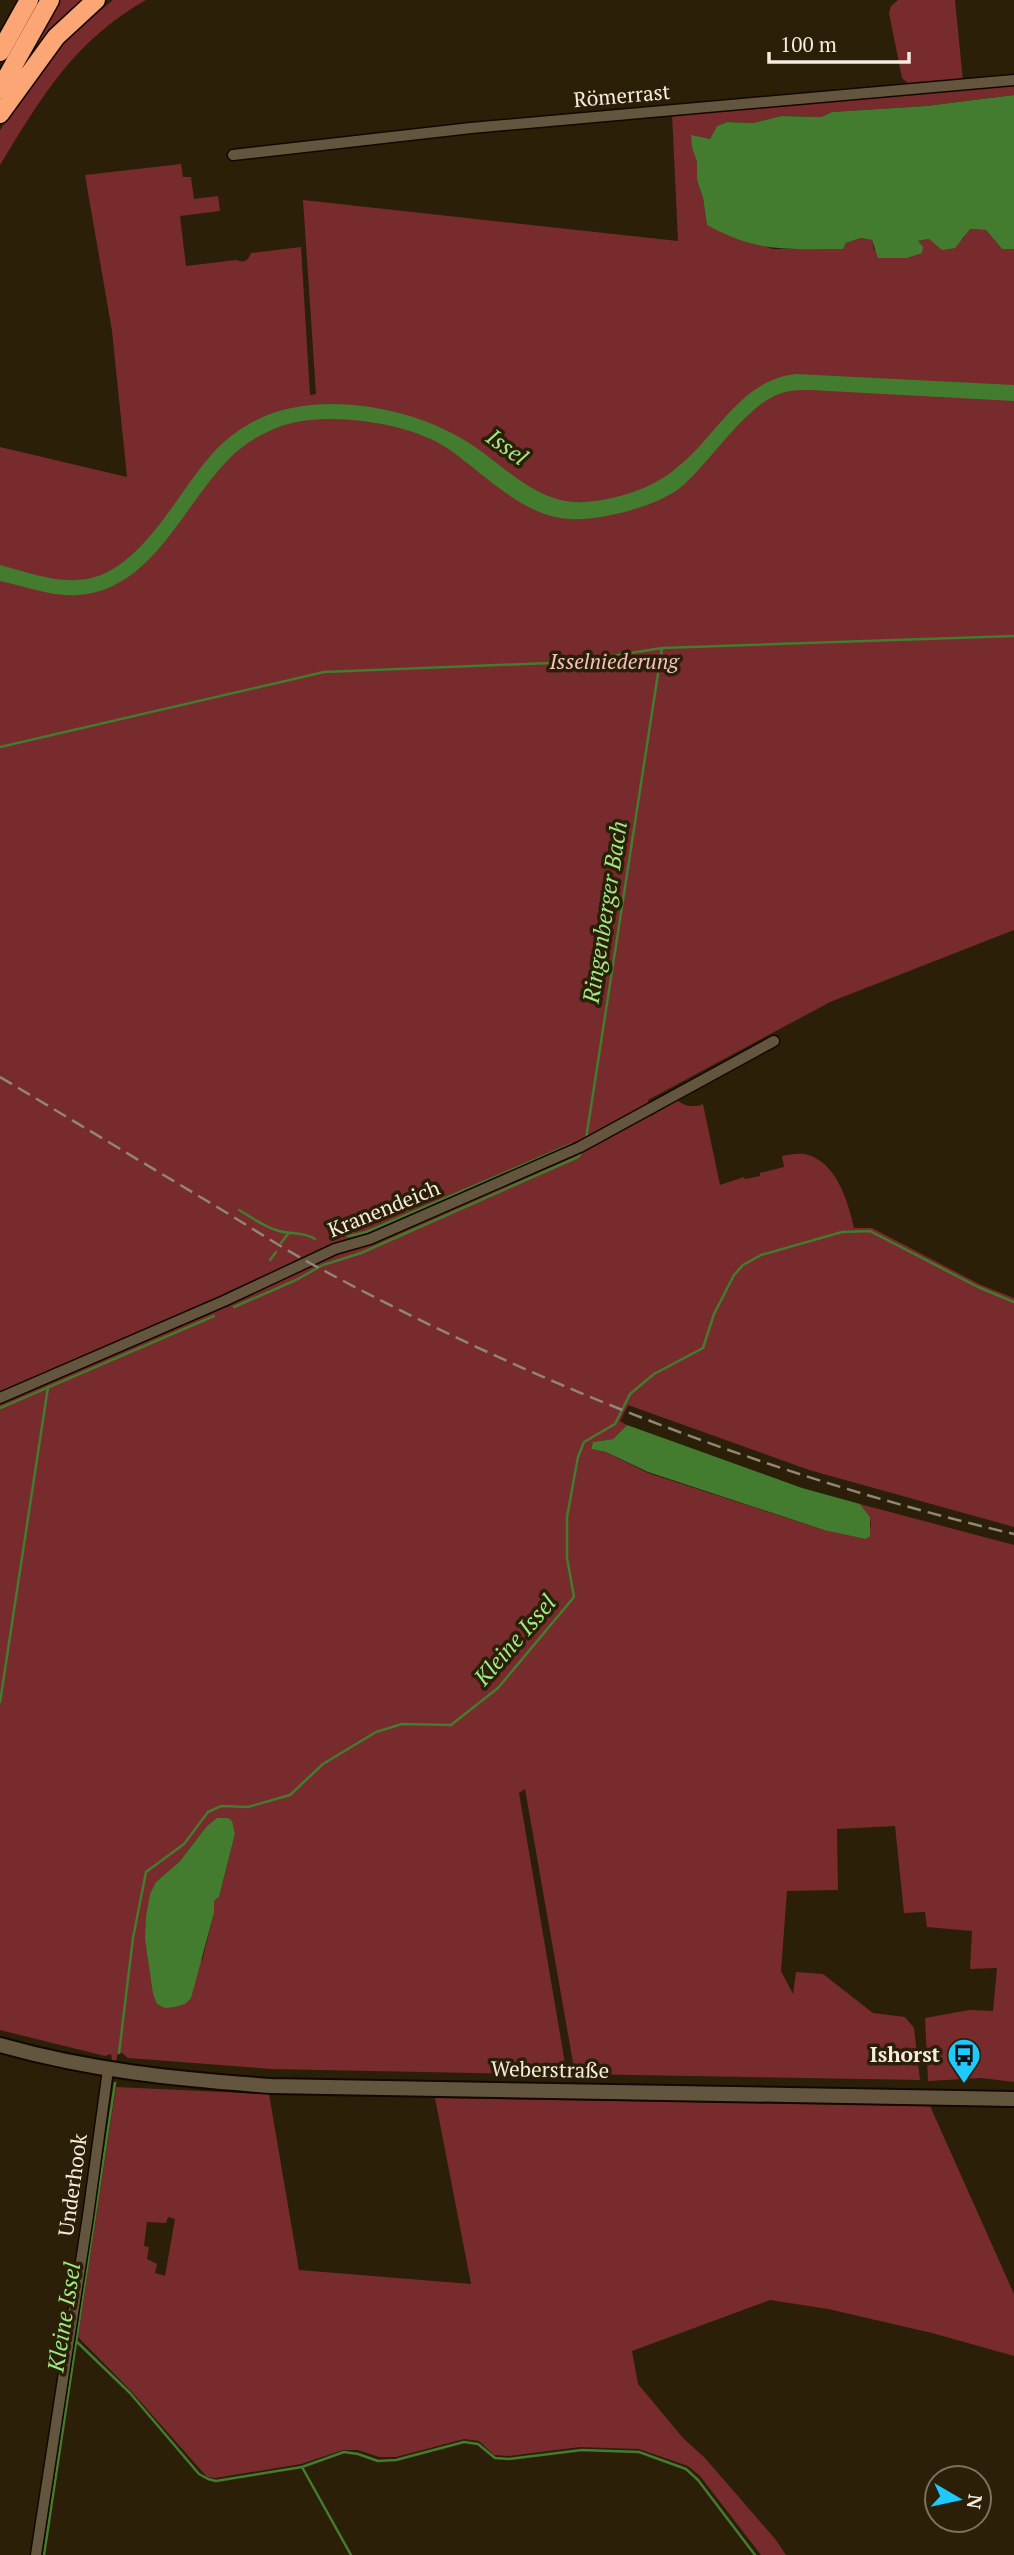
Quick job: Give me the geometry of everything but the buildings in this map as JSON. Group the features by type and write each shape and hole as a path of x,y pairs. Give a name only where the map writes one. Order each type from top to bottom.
{"highway":[{"path":"0,52 29,0"},
{"path":"0,89 50,0"},
{"path":"0,114 56,37 96,0"}],"main road":[{"name":"Weberstraße","path":"0,2045 87,2067 170,2078 271,2086 1014,2099"}],"street":[{"name":"Römerrast","path":"233,155 471,128 1014,80"},
{"name":"Kranendeich","path":"0,1398 335,1249 370,1239 591,1142 774,1041"},
{"name":"Underhook","path":"36,2555 108,2070"}],"green space":[{"path":"60,0 92,0 37,54 33,53"},
{"path":"113,0 146,0 99,33 79,52 46,93 0,165 0,130 34,81 72,34"},
{"path":"898,0 955,0 963,81 911,86 902,78 889,13 891,6"},
{"name":"Isselniederung","path":"1014,82 1014,95 926,106 832,112 821,117 781,116 753,123 727,122 717,126 710,139 691,136 707,225 773,249 843,249 846,243 861,238 872,240 874,250 929,239 962,240 969,229 986,230 1002,249 1014,249 1014,930 830,1002 648,1100 651,1116 677,1100 689,1106 703,1104 720,1185 744,1177 760,1176 760,1173 784,1167 782,1156 804,1154 815,1158 824,1164 839,1183 854,1228 872,1228 981,1285 1014,1298 1014,1527 809,1470 628,1405 620,1421 627,1425 613,1439 593,1442 591,1449 606,1452 648,1473 824,1530 871,1527 870,1517 860,1504 1014,1545 1014,2082 982,2078 928,2081 925,2018 969,2010 993,2011 997,1968 970,1969 972,1931 927,1927 925,1912 904,1913 895,1826 837,1829 838,1890 787,1891 781,1971 793,1994 796,1972 823,1974 873,2013 905,2017 914,2028 920,2080 575,2074 525,1789 519,1793 567,2075 271,2069 128,2058 122,2053 118,2053 116,2061 112,2060 111,2054 105,2056 0,2030 0,447 127,477 112,331 85,175 181,164 183,177 191,177 194,199 218,196 220,211 180,216 186,266 243,261 247,260 251,253 301,247 310,395 316,394 303,200 678,241 672,113","holes":["206,1827 235,1834 219,1897 214,1901 214,1913 202,1961 156,1882 180,1861"]},
{"path":"116,2087 269,2094 299,2270 471,2284 435,2098 930,2106 1014,2294 1014,2356 932,2333 828,2309 770,2300 632,2351 638,2384 776,2540 786,2555 761,2555 700,2476 688,2466 639,2449 580,2447 509,2456 494,2455 479,2441 464,2439 396,2457 379,2457 358,2450 343,2450 301,2464 207,2477 131,2391 78,2337","holes":["168,2217 175,2219 165,2276 155,2273 157,2264 147,2259 149,2247 144,2246 147,2222 166,2223"]}],"shaded area":[{"path":"1014,95 1014,249 1002,249 986,230 970,229 955,248 942,250 929,239 918,241 923,247 922,253 907,258 878,258 872,240 861,238 846,243 843,249 773,248 742,241 707,225 691,135 710,139 717,126 727,122 753,123 781,116 821,117 832,112 926,106"},
{"path":"796,374 1014,385 1014,401 810,390 783,393 766,400 753,410 691,478 669,495 642,507 582,519 552,516 535,510 504,492 447,448 410,431 365,421 341,419 297,422 266,433 235,453 147,562 127,578 104,590 78,595 48,593 0,581 0,565 38,576 78,580 100,575 119,565 154,531 218,447 248,425 273,413 323,404 377,408 404,414 454,434 540,492 554,498 585,502 632,492 665,477 689,457 743,399 759,387"},
{"path":"627,1425 802,1488 860,1504 870,1517 870,1536 866,1539 824,1530 648,1472 606,1452 591,1449 593,1442 613,1439"},
{"path":"217,1818 228,1818 232,1821 235,1834 219,1897 214,1901 214,1913 191,1998 185,2004 165,2008 157,2004 153,1994 145,1939 150,1894 156,1882 180,1861 206,1827"}],"waterway":[{"path":"0,747 324,672 574,662 662,648 1014,636"},
{"name":"Ringenberger Bach","path":"586,1139 662,648"},
{"path":"330,1231 349,1236 366,1232 572,1144"},
{"name":"Ringenberger Bach","path":"234,1307 323,1265 361,1253 578,1157 584,1149"},
{"path":"239,1210 271,1228 315,1239"},
{"name":"Kleine Issel","path":"119,2053 133,1938 146,1872 184,1844 208,1812 221,1806 248,1807 290,1795 323,1764 376,1732 402,1724 451,1725 498,1688 574,1597 567,1558 567,1517 578,1457 584,1442 615,1424 630,1394 654,1374 703,1348 714,1314 734,1275 743,1265 761,1255 842,1232 870,1231 978,1287 1014,1302"},
{"path":"281,1243 288,1234"},
{"path":"270,1260 276,1252"},
{"name":"Ringenberger Bach","path":"0,1408 214,1316"},
{"path":"0,1702 48,1387"},
{"name":"Kleine Issel","path":"44,2555 115,2083"},
{"path":"76,2341 130,2393 199,2474 208,2479 216,2481 302,2467 344,2452 378,2461 396,2460 464,2442 478,2444 495,2458 509,2459 582,2450 639,2452 686,2469 698,2480 755,2555"},
{"path":"302,2467 351,2555"}],"railway":[{"path":"0,1077 308,1262 477,1347 652,1422 741,1454 922,1511 1014,1534"}],"place":[{"name":"Ishorst","path":"964,2085"}],"water label":[{"name":"Issel","path":"507,447"}]}
